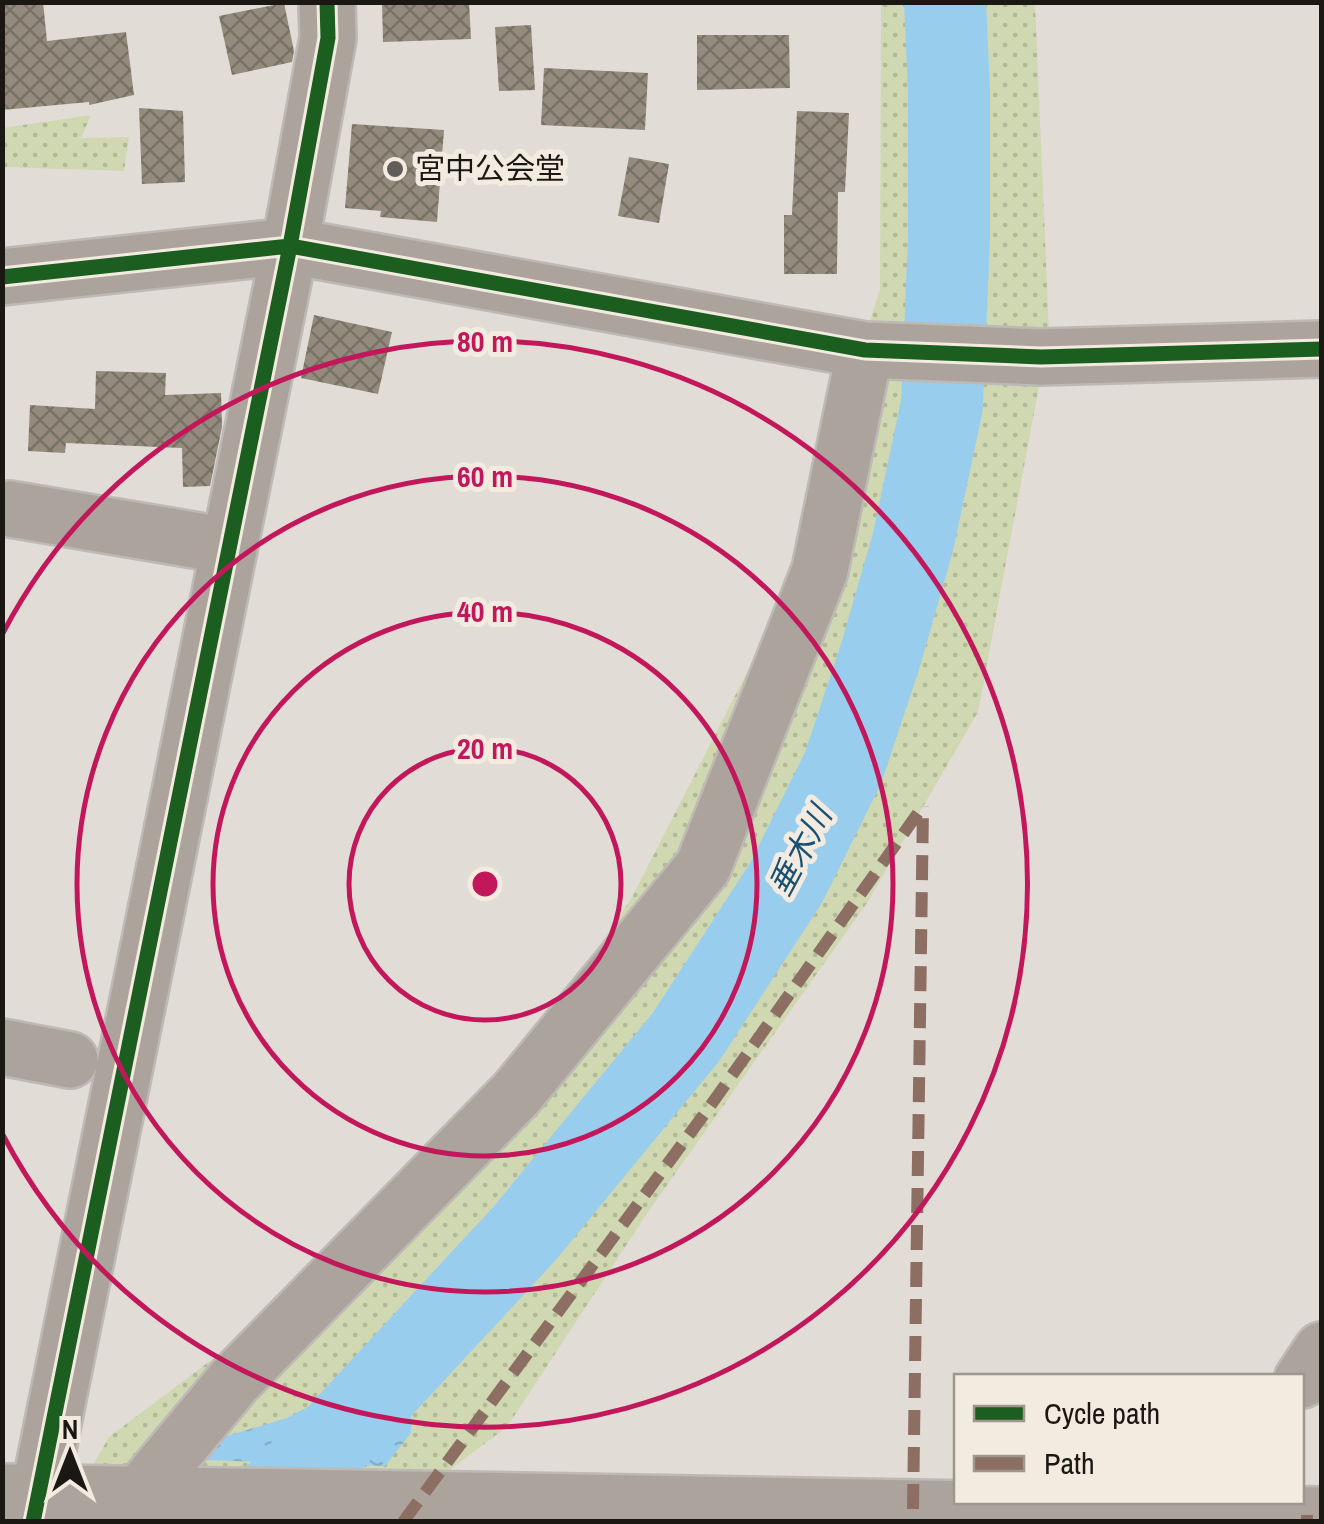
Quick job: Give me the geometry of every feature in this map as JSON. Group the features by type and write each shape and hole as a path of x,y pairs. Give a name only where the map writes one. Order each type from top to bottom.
{"street":[{"path":"327,2 328,38 290,246 31,1499 420,1500 1322,1516"},
{"path":"2,278 290,246 865,350 1041,357 1322,349"},
{"path":"148,1483 234,1381 516,1093 703,866 820,570 865,350"},
{"path":"10,510 229,546"},
{"path":"2,1047 70,1060"},
{"path":"1304,1377 1322,1350"}],"green space":[{"path":"881,3 1035,3 1049,333 978,712 867,903 648,1212 507,1427 381,1521 60,1522 109,1437 227,1348 484,1115 631,899 784,600 880,289"},
{"path":"91,115 81,138 129,137 124,171 3,167 3,128"}],"water":[{"path":"461,1268 476,1286 413,1353 411,1433 385,1466 206,1460 227,1436 287,1418 344,1388"}],"building":[{"path":"2,2 43,2 47,41 126,32 134,95 89,105 2,110"},
{"path":"382,2 469,2 471,39 383,42"},
{"path":"284,3 294,51 292,62 232,75 219,16"},
{"path":"531,25 535,90 499,91 495,27"},
{"path":"697,35 789,35 790,88 697,90"},
{"path":"544,68 648,73 645,130 541,125"},
{"path":"139,108 183,111 185,182 142,184"},
{"path":"797,111 849,113 845,192 838,192 837,274 784,274 784,215 792,215"},
{"name":"宮中公会堂","path":"352,124 444,130 437,222 380,217 381,211 345,208"},
{"path":"629,157 669,164 659,223 618,216"},
{"path":"314,315 392,332 378,394 301,378"},
{"path":"96,371 166,373 165,395 221,393 222,427 210,486 183,487 182,448 66,443 65,453 28,451 30,405 95,409"}],"waterway":[{"name":"垂木川","path":"247,1522 323,1451 525,1233 686,1037 786,883 843,768 913,542 942,405 949,237 945,2"}],"marked path":[{"path":"913,1509 923,806"},
{"path":"403,1522 708,1109 923,806"},
{"path":"1307,1515 1307,1522"}],"cycle path":[{"path":"33,1522 290,246 328,38 327,2"},
{"path":"2,277 290,246 865,350 1041,357 1322,349"}],"place":[{"name":"宮中公会堂","path":"395,169"}]}
